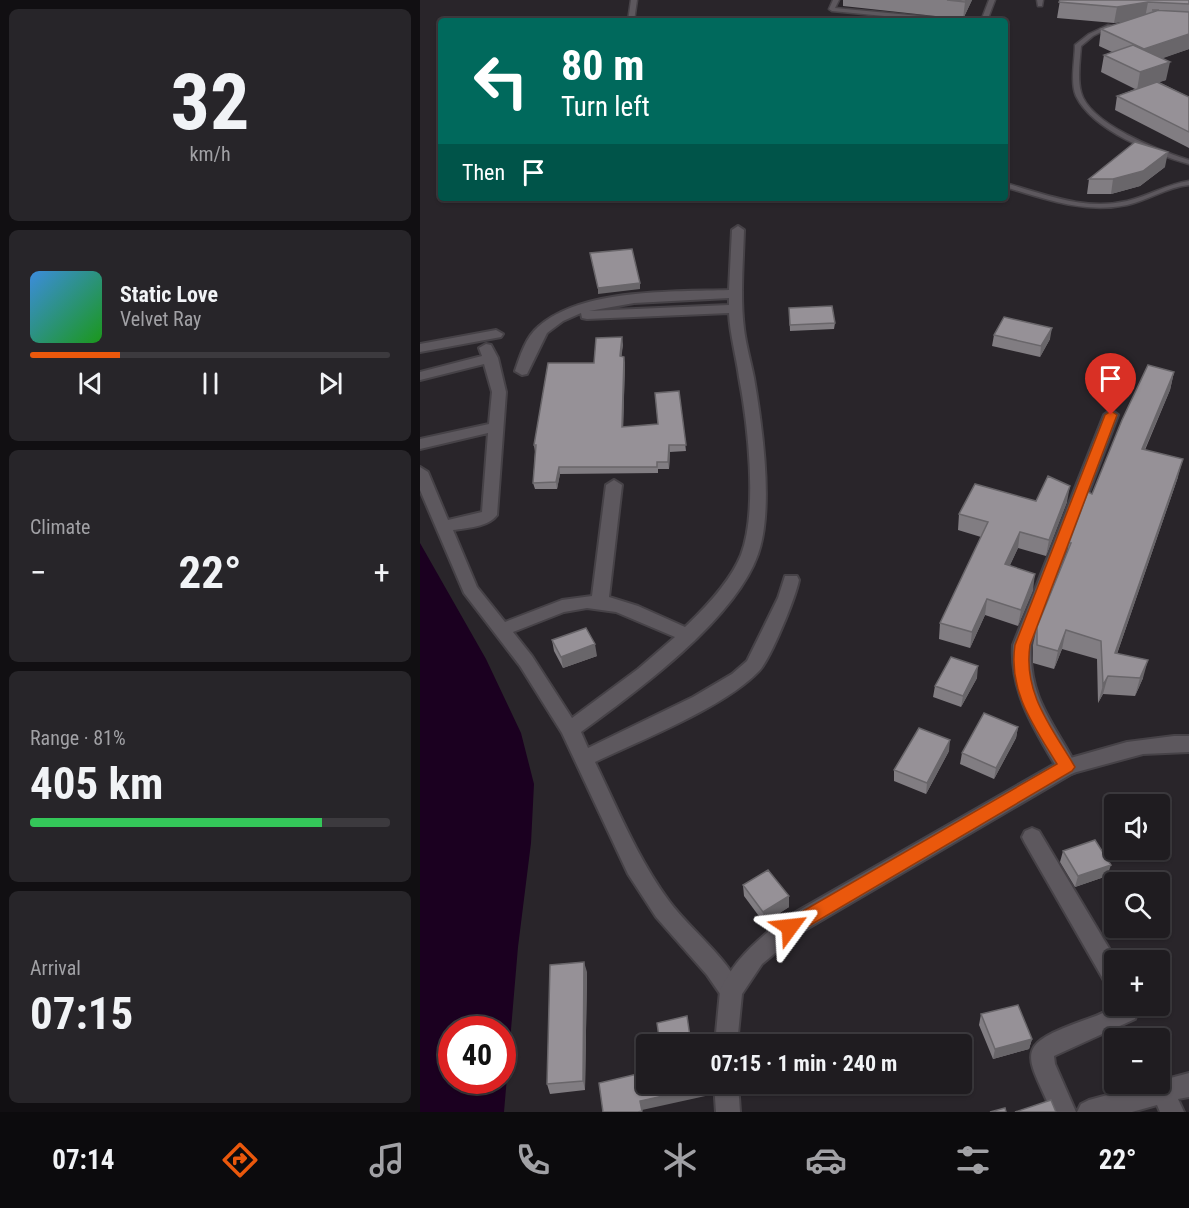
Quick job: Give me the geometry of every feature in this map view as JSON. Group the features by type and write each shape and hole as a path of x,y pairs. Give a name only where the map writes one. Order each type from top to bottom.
{"street":[{"path":"570,730 648,671 687,635 736,579 750,555 755,532 752,433 746,377 737,329 738,230"},
{"path":"522,371 538,335 550,324 564,316 736,301"},
{"path":"420,348 496,334"},
{"path":"420,376 488,353 499,392 489,515 483,519 444,526"},
{"path":"1067,767 1034,711 1022,683 1019,664 1022,645 1111,415"},
{"path":"420,444 496,427"},
{"path":"420,472 470,589 526,661 570,730 635,868 663,910 715,968 731,991"},
{"path":"600,602 614,485"},
{"path":"584,759 709,697 738,679 754,665 787,597 791,580"},
{"path":"501,630 569,604 600,602 618,606 687,635"},
{"path":"727,1034 731,991 754,957 790,927 1067,767 1114,753 1168,742 1189,744"},
{"path":"1032,837 1104,960"},
{"path":"1064,1112 1043,1065 1042,1051 1052,1044 1120,1016"},
{"path":"1089,1112 1167,1101 1189,1085"},
{"path":"727,1094 728,1112"}],"lane":[{"path":"631,18 634,0"},
{"path":"836,0 832,9 922,18"},
{"path":"985,18 992,0"},
{"path":"1119,25 1091,35 1078,45 1077,94 1090,113 1113,128 1155,149 1189,162"},
{"path":"1008,186 1074,205 1097,206 1128,204 1176,183 1189,183"}],"shaded area":[{"path":"420,543 486,659 521,733 534,784 531,843 512,1016 438,1016 438,1094 506,1094 504,1112 420,1112"}],"building":[{"path":"1060,0 1189,0 1189,4 1148,2 1117,7 1059,2"},
{"path":"1158,10 1189,12 1189,34 1144,49 1101,29"},
{"path":"1133,45 1170,62 1140,72 1104,55"},
{"path":"1157,82 1189,97 1189,132 1117,96"},
{"path":"1135,142 1168,152 1143,171 1113,179 1089,179"},
{"path":"632,249 640,283 598,288 590,253"},
{"path":"832,306 835,323 790,325 789,308"},
{"path":"1004,317 1052,328 1041,346 994,335"},
{"path":"622,337 620,356 624,357 622,427 658,424 655,393 679,391 686,445 669,445 668,462 657,462 657,467 559,467 556,482 533,483 536,445 534,445 548,363 594,363 596,338"},
{"path":"1148,365 1174,372 1142,449 1183,459 1115,653 1148,660 1140,678 1108,676 1103,685 1101,641 1066,630 1058,651 1037,645 1037,627 1071,543 1069,543 1088,492 1092,494 1122,420"},
{"path":"1048,476 1070,486 1049,540 1020,532 1005,564 1035,574 1021,610 987,599 972,632 940,623 988,522 959,514 975,484 1036,501"},
{"path":"586,628 595,644 561,657 552,640"},
{"path":"951,657 978,666 963,696 935,686"},
{"path":"984,713 1018,727 996,768 962,753"},
{"path":"919,728 950,740 927,783 894,770"},
{"path":"1095,840 1104,854 1104,860 1108,860 1111,865 1078,876 1063,851"},
{"path":"768,870 789,896 763,912 743,885"},
{"path":"584,962 583,1081 547,1084 550,965"},
{"path":"1018,1005 1032,1039 995,1049 981,1014"},
{"path":"687,1016 690,1034 659,1034 657,1023"},
{"path":"636,1074 636,1094 672,1094 640,1101 642,1111 603,1112 599,1083"},
{"path":"1051,1100 1056,1112 1015,1112"},
{"path":"1005,1108 1006,1112 990,1112"}],"route":[{"path":"790,927 1067,767 1034,711 1022,683 1019,664 1022,645 1111,415"}]}
